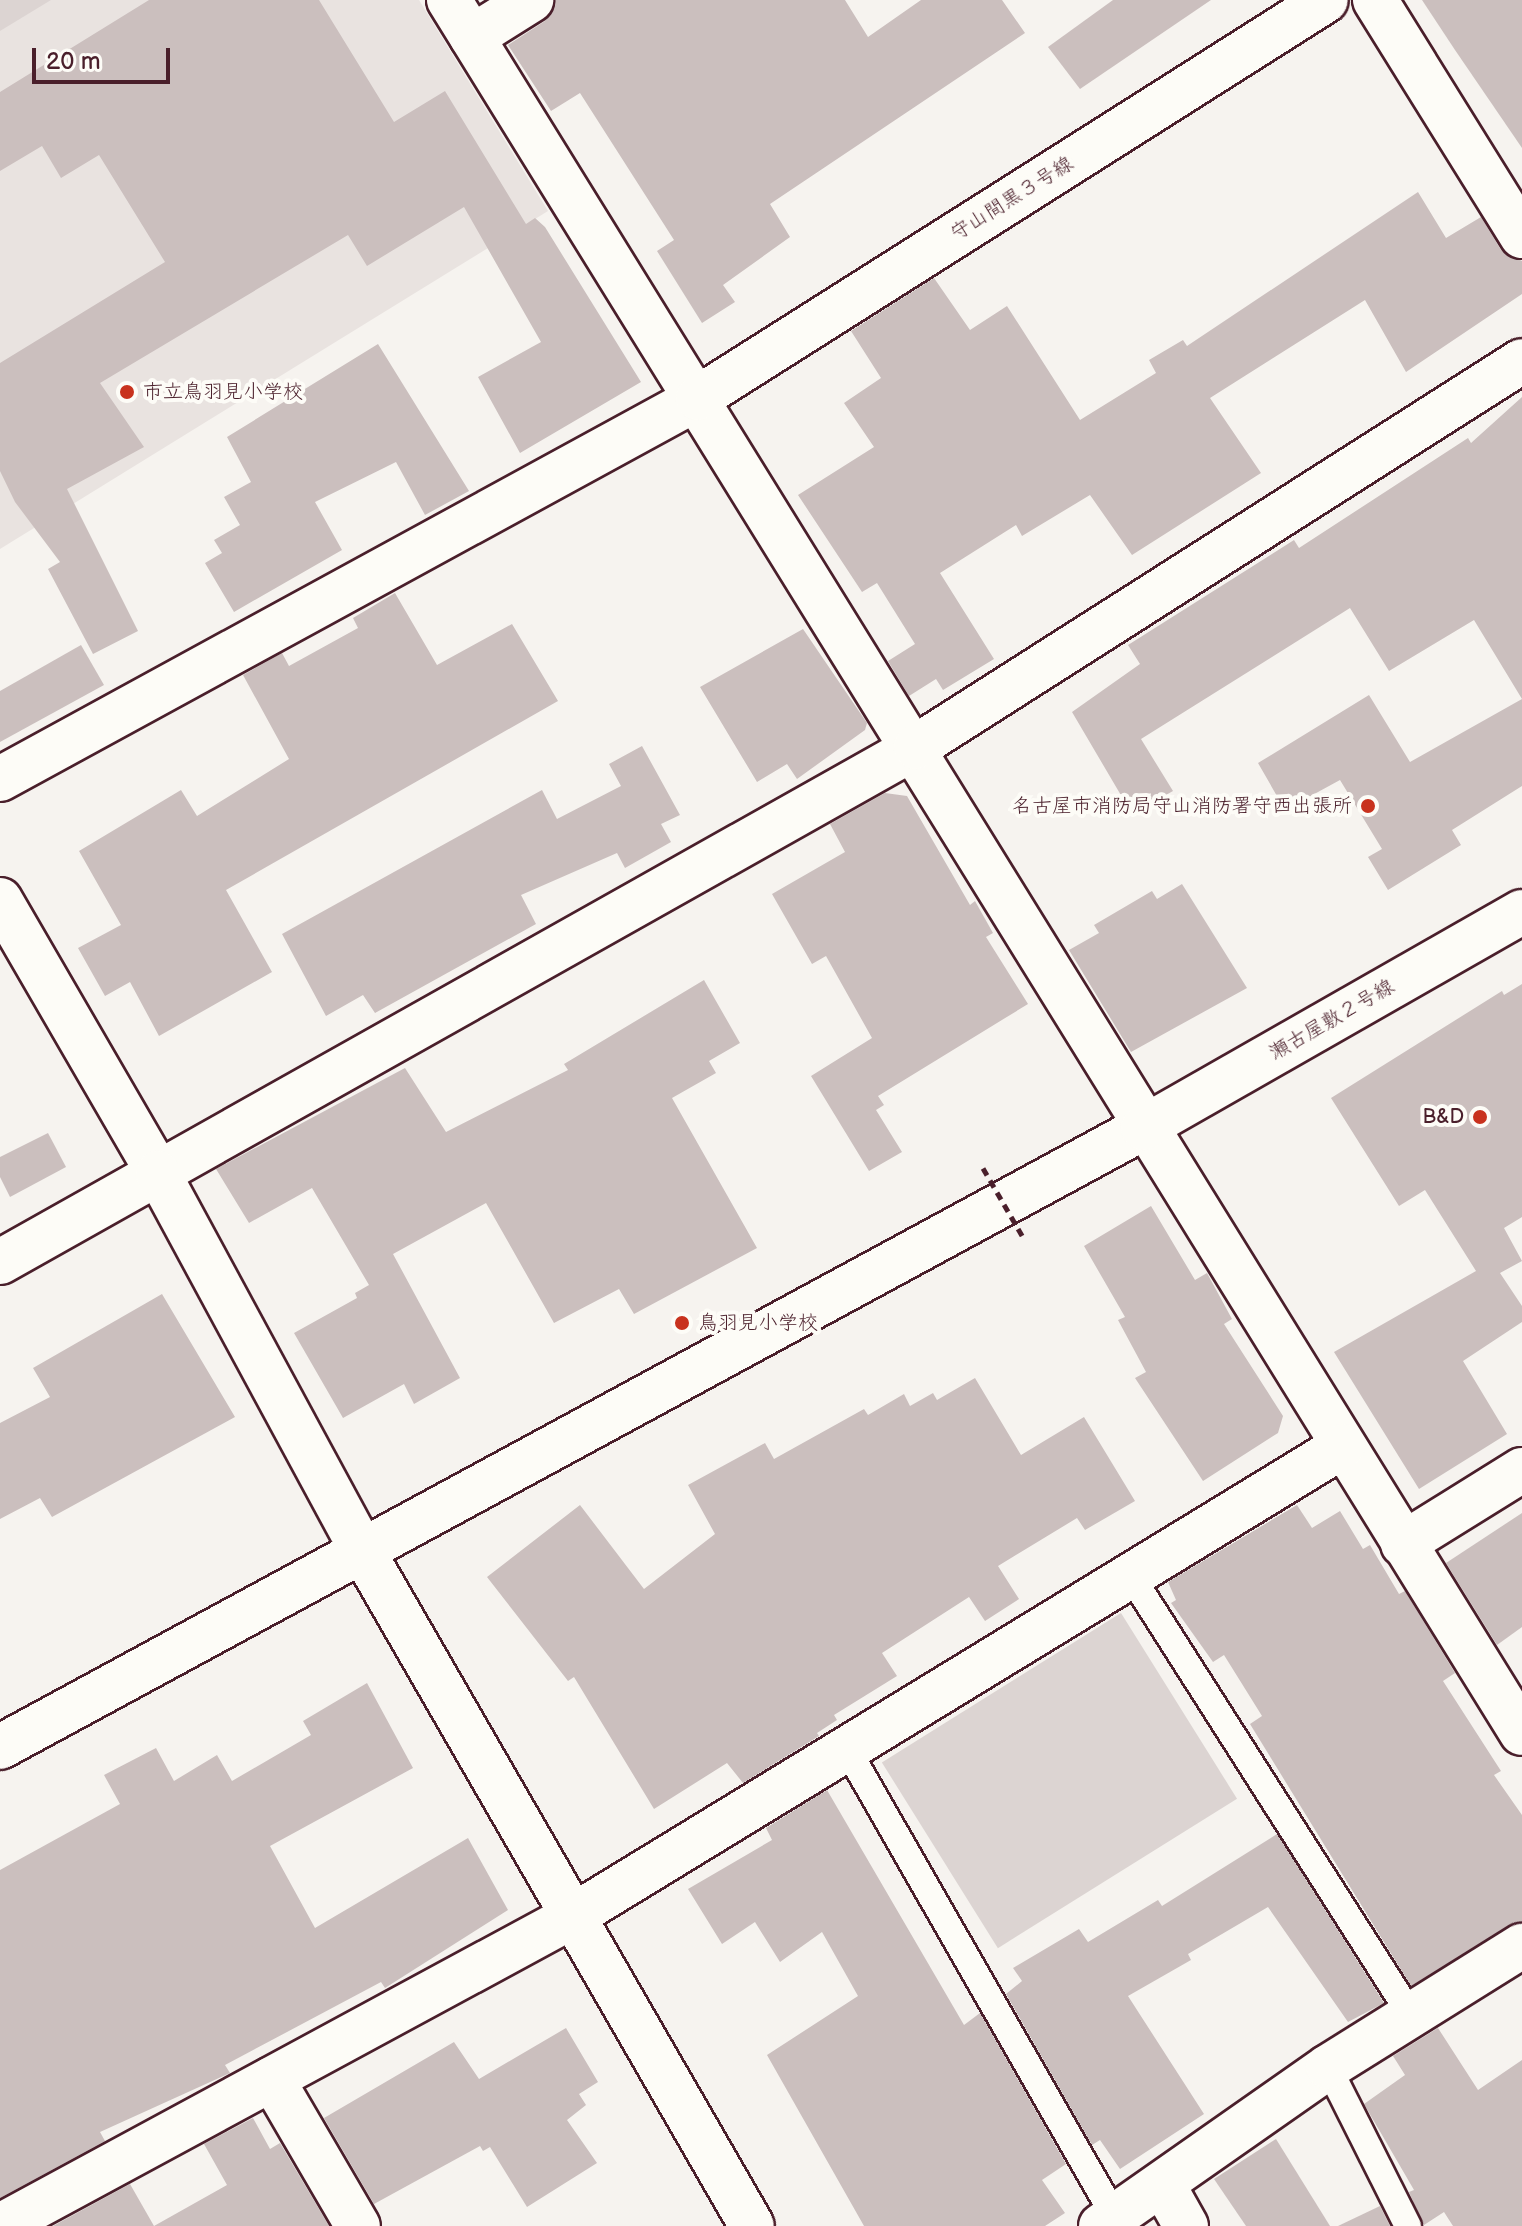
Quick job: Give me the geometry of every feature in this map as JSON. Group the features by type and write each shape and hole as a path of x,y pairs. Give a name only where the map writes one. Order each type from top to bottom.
{"street":[{"path":"449,0 916,747 1143,1128 1522,1733"},
{"path":"472,37 531,0"},
{"name":"守山間黒３号線","path":"0,779 698,398 1326,0"},
{"path":"1375,0 1522,236"},
{"path":"0,1262 916,747 1522,361"},
{"path":"0,900 158,1173 362,1550 752,2226"},
{"name":"瀬古屋敷２号線","path":"0,1747 1143,1128 1522,912"},
{"path":"0,2226 573,1916 1343,1446"},
{"path":"1403,1544 1522,1470"},
{"path":"1108,2221 1328,2067 1522,1946"},
{"path":"272,2079 358,2226"},
{"path":"1163,2185 1186,2226"}],"lane":[{"path":"1131,1576 1411,2015"},
{"path":"847,1749 1108,2221"},
{"path":"1328,2067 1408,2226"}],"path":[{"path":"983,1168 1023,1237"}],"shaded area":[{"name":"市立鳥羽見小学校","path":"0,0 419,0 548,211 0,549"},
{"path":"0,0 51,0 0,31"},
{"path":"1121,1613 1237,1799 998,1948 882,1762"}],"building":[{"name":"市立鳥羽見小学校","path":"149,0 319,0 394,122 445,91 526,224 535,218 545,227 641,382 520,453 478,377 541,342 464,207 367,266 348,235 100,383 144,447 67,489 138,631 93,654 48,569 60,562 15,502 0,471 0,363 165,262 99,155 61,178 42,146 0,171 0,92"},
{"path":"556,0 845,0 868,37 921,0 1002,0 1025,33 770,204 790,237 723,285 735,302 702,323 657,251 674,240 580,93 551,111 508,45 545,21"},
{"path":"1113,0 1211,0 1080,89 1048,47"},
{"path":"1422,0 1522,0 1522,148 1455,50"},
{"path":"1418,192 1446,238 1481,217 1501,250 1522,261 1522,294 1406,372 1365,300 1210,398 1261,473 1132,555 1090,495 1022,536 1016,525 940,573 994,659 943,690 936,679 909,696 888,661 915,644 877,583 862,592 798,495 874,447 844,403 881,378 851,331 934,278 970,330 1007,306 1080,420 1156,373 1149,360 1183,340 1187,346"},
{"path":"378,344 469,491 425,515 396,462 315,502 342,550 234,612 205,563 222,553 214,540 240,525 224,497 251,482 227,437"},
{"path":"1522,397 1522,699 1474,620 1389,671 1350,608 1141,739 1173,791 1132,814 1072,712 1140,664 1128,645 1294,540 1299,548 1468,438 1471,443"},
{"path":"395,593 437,665 512,624 558,701 226,890 272,972 159,1036 130,982 105,996 78,948 121,925 79,851 181,790 197,816 289,759 243,675 282,653 289,666 358,628 353,618"},
{"path":"803,629 867,723 865,730 797,779 787,764 757,782 700,687"},
{"path":"81,645 104,685 0,742 0,691"},
{"path":"1369,695 1410,762 1522,699 1522,786 1452,830 1461,845 1388,890 1368,857 1382,849 1340,780 1285,810 1258,763"},
{"path":"642,746 680,815 661,824 671,842 625,868 617,853 521,895 536,924 375,1013 363,995 326,1016 282,934 542,790 557,819 621,786 609,764"},
{"path":"885,793 907,796 970,905 975,901 993,933 986,937 1028,1004 878,1096 884,1105 876,1110 902,1152 869,1171 811,1076 872,1038 826,956 812,964 772,894 845,852 830,824"},
{"path":"1182,884 1247,988 1131,1052 1069,950 1099,933 1094,925 1152,891 1157,899"},
{"path":"704,980 740,1043 709,1061 716,1073 672,1098 757,1248 634,1314 619,1289 554,1323 486,1203 393,1254 460,1378 414,1404 404,1384 343,1418 294,1333 357,1298 355,1293 369,1285 312,1188 249,1223 216,1169 405,1068 446,1132 568,1070 564,1064"},
{"path":"1522,984 1522,1217 1504,1228 1522,1261 1500,1273 1522,1306 1522,1322 1463,1361 1507,1434 1419,1489 1334,1352 1476,1271 1425,1190 1399,1206 1331,1098 1502,991 1504,995"},
{"path":"48,1133 66,1167 10,1197 0,1177 0,1157"},
{"path":"1151,1206 1195,1280 1207,1273 1232,1319 1224,1324 1283,1416 1278,1433 1203,1481 1135,1378 1146,1372 1118,1320 1125,1317 1084,1246"},
{"path":"162,1294 235,1417 52,1517 40,1498 0,1519 0,1423 50,1397 33,1368"},
{"path":"975,1378 1021,1455 1084,1417 1135,1501 1085,1530 1077,1518 998,1566 1019,1599 985,1621 969,1597 882,1653 897,1676 834,1715 837,1720 817,1733 819,1736 743,1783 727,1763 654,1809 574,1677 568,1681 487,1577 580,1505 644,1589 715,1534 688,1485 765,1443 774,1459 864,1409 868,1415 904,1394 910,1406 933,1393 937,1400"},
{"path":"1297,1505 1312,1528 1340,1511 1363,1549 1370,1545 1399,1594 1405,1591 1455,1673 1443,1681 1501,1771 1494,1775 1522,1815 1522,1921 1411,1986 1250,1724 1262,1716 1224,1655 1213,1662 1171,1603 1176,1600 1168,1582"},
{"path":"1522,1513 1522,1627 1497,1645 1446,1563"},
{"path":"367,1683 413,1768 270,1846 315,1928 468,1838 508,1910 385,1988 381,1982 225,2065 230,2073 100,2132 105,2141 0,2198 0,1870 120,1804 104,1775 156,1748 174,1781 217,1755 232,1781 311,1735 303,1721"},
{"path":"827,1790 964,2025 980,2013 1066,2164 1042,2180 1065,2213 1045,2226 864,2226 767,2055 858,1996 822,1932 780,1962 755,1922 722,1944 688,1889 772,1840 766,1828"},
{"path":"1277,1834 1384,2003 1348,2022 1268,1907 1188,1954 1191,1960 1128,1996 1204,2114 1120,2169 1100,2140 1092,2145 1006,1994 1022,1981 1013,1968 1079,1929 1088,1942 1158,1900 1162,1906"},
{"path":"566,2028 598,2082 579,2094 586,2105 567,2120 597,2163 527,2207 490,2147 483,2151 480,2146 374,2204 324,2118 454,2042 479,2079"},
{"path":"1438,2028 1478,2090 1522,2060 1522,2226 1453,2226 1444,2212 1424,2225 1409,2192 1414,2190 1364,2104 1405,2075 1393,2056"},
{"path":"253,2118 270,2149 280,2143 329,2226 154,2226 227,2185 204,2144"},
{"path":"1276,2139 1330,2226 1246,2226 1214,2179"},
{"path":"130,2184 154,2226 53,2226"},
{"path":"1380,2206 1390,2226 1338,2226"}],"place":[{"name":"市立鳥羽見小学校","path":"127,392"},
{"name":"名古屋市消防局守山消防署守西出張所","path":"1368,806"},
{"name":"B&D","path":"1480,1117"},
{"name":"鳥羽見小学校","path":"682,1323"}]}
